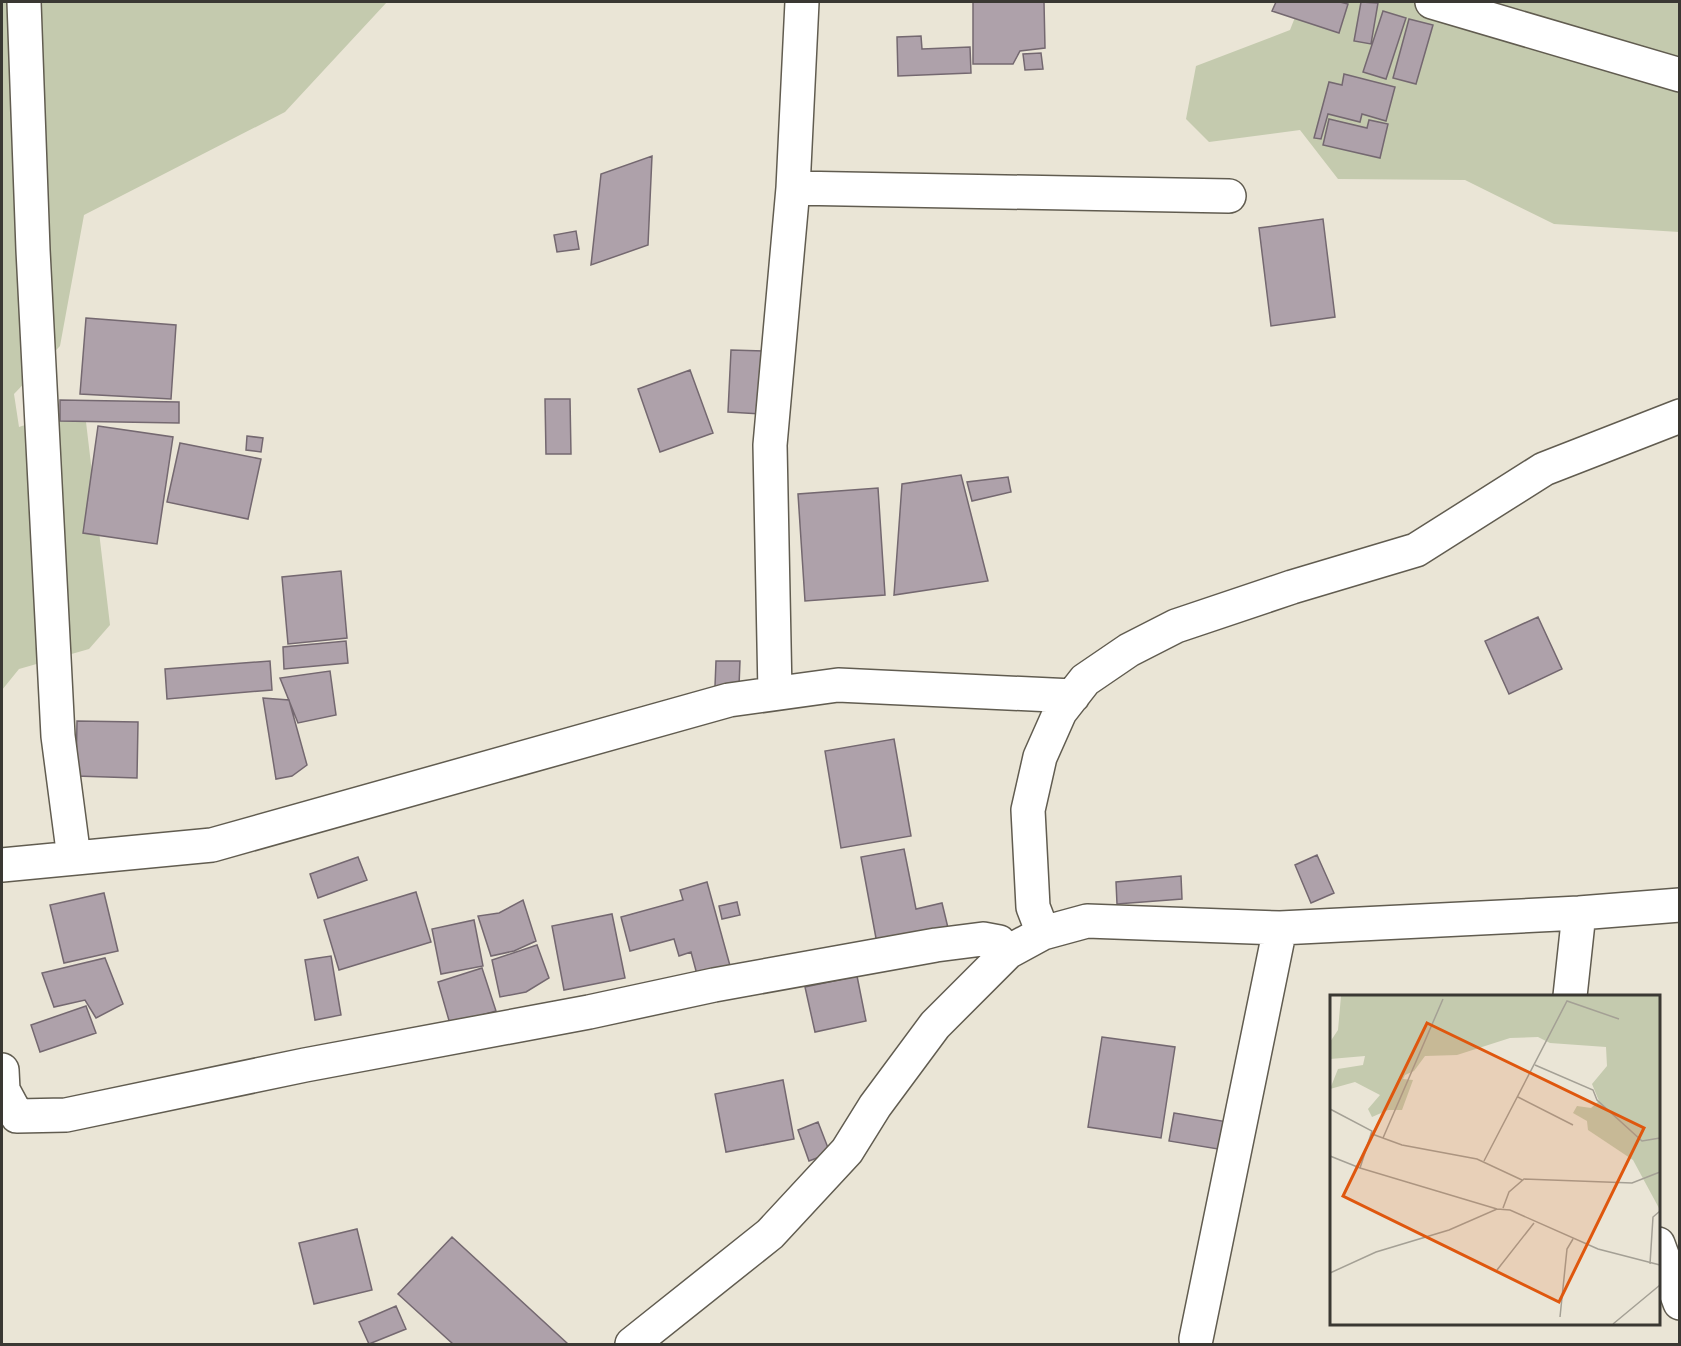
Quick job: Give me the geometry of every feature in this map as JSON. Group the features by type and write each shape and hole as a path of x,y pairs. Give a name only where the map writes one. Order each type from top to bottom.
{"street":[{"path":"24,2 33,250 58,736 74,858"},
{"path":"775,693 770,445 793,188 802,2"},
{"path":"1432,2 1680,75"},
{"path":"793,188 1230,196"},
{"path":"1043,933 1033,907 1028,810 1040,757 1060,711 1085,680 1129,650 1176,626 1292,586 1416,550 1544,469 1680,416"},
{"path":"2,865 212,845 729,700 838,685 1073,696"},
{"path":"632,1344 770,1234 847,1151 875,1106 935,1025 1008,952 1043,933 1088,921 1280,928 1579,913 1680,905"},
{"path":"1570,995 1579,913"},
{"path":"1196,1339 1280,928"},
{"path":"2,1070 3,1090 9,1116 66,1115 305,1065 589,1012 714,985 936,945 983,939 999,942 1008,952"},
{"path":"1660,1247 1680,1303"}],"green space":[{"path":"2,2 387,2 285,112 84,215 60,346 14,394 19,427 84,405 110,625 89,649 19,669 2,690"},
{"path":"1301,2 1679,2 1679,232 1554,224 1465,180 1338,179 1300,130 1209,142 1186,119 1196,66 1290,30"}],"building":[{"path":"973,2 1044,2 1045,48 1020,51 1013,64 973,64"},
{"path":"1276,2 1348,4 1339,33 1272,11"},
{"path":"1361,2 1378,3 1371,44 1354,41"},
{"path":"1383,11 1406,18 1386,79 1363,72"},
{"path":"1409,19 1433,25 1416,84 1393,78"},
{"path":"921,36 922,49 970,47 971,73 898,76 897,37"},
{"path":"1041,53 1043,69 1025,70 1023,54"},
{"path":"1344,74 1395,87 1386,121 1362,114 1360,122 1328,114 1321,139 1314,138 1329,82 1342,85"},
{"path":"1329,119 1367,128 1369,120 1388,124 1380,158 1323,145"},
{"path":"652,156 648,245 591,265 601,174"},
{"path":"1323,219 1335,317 1271,326 1259,228"},
{"path":"576,231 579,249 557,252 554,235"},
{"path":"86,318 176,325 171,399 80,394"},
{"path":"731,350 764,351 761,414 728,412"},
{"path":"690,370 713,433 660,452 638,389"},
{"path":"545,399 570,399 571,454 546,454"},
{"path":"60,400 179,402 179,423 60,421"},
{"path":"98,426 173,437 157,544 83,533"},
{"path":"247,436 263,438 261,452 246,450"},
{"path":"180,443 261,459 248,519 167,502"},
{"path":"961,475 988,581 894,595 902,484"},
{"path":"1008,477 1011,492 972,501 967,482"},
{"path":"878,488 885,595 805,601 798,494"},
{"path":"341,571 347,638 288,644 282,577"},
{"path":"1538,617 1562,669 1509,694 1485,641"},
{"path":"346,641 348,663 284,669 283,647"},
{"path":"270,661 272,690 167,699 165,669"},
{"path":"716,661 740,661 739,686 715,686"},
{"path":"330,671 336,715 298,723 280,678"},
{"path":"263,698 289,700 307,765 292,776 276,779"},
{"path":"77,721 138,722 137,778 76,776"},
{"path":"894,739 911,836 841,848 825,751"},
{"path":"904,849 916,909 942,903 949,932 878,949 861,857"},
{"path":"1317,855 1334,893 1311,903 1295,865"},
{"path":"358,857 367,880 318,898 310,874"},
{"path":"1181,876 1182,899 1117,904 1116,882"},
{"path":"707,882 732,973 699,982 691,952 679,956 674,939 630,951 621,917 683,900 680,890"},
{"path":"416,892 431,942 339,970 324,920"},
{"path":"104,893 118,951 64,963 50,905"},
{"path":"523,900 536,941 514,951 491,956 478,916 499,913"},
{"path":"737,902 740,915 722,919 719,906"},
{"path":"612,914 625,978 564,990 552,926"},
{"path":"474,920 483,966 441,974 432,929"},
{"path":"537,945 549,978 526,992 500,997 492,960"},
{"path":"331,956 341,1015 315,1020 305,960"},
{"path":"105,958 123,1004 96,1018 85,1000 54,1007 42,973"},
{"path":"482,968 496,1011 450,1024 438,982"},
{"path":"857,976 866,1021 815,1032 805,987"},
{"path":"86,1006 96,1033 40,1052 31,1025"},
{"path":"1102,1037 1175,1047 1161,1138 1088,1127"},
{"path":"783,1080 794,1139 726,1152 715,1094"},
{"path":"1174,1113 1228,1122 1224,1150 1169,1141"},
{"path":"818,1122 830,1153 809,1161 798,1130"},
{"path":"357,1229 372,1290 314,1304 299,1243"},
{"path":"452,1237 568,1344 453,1344 398,1294"},
{"path":"396,1306 406,1329 369,1344 359,1322"}]}
